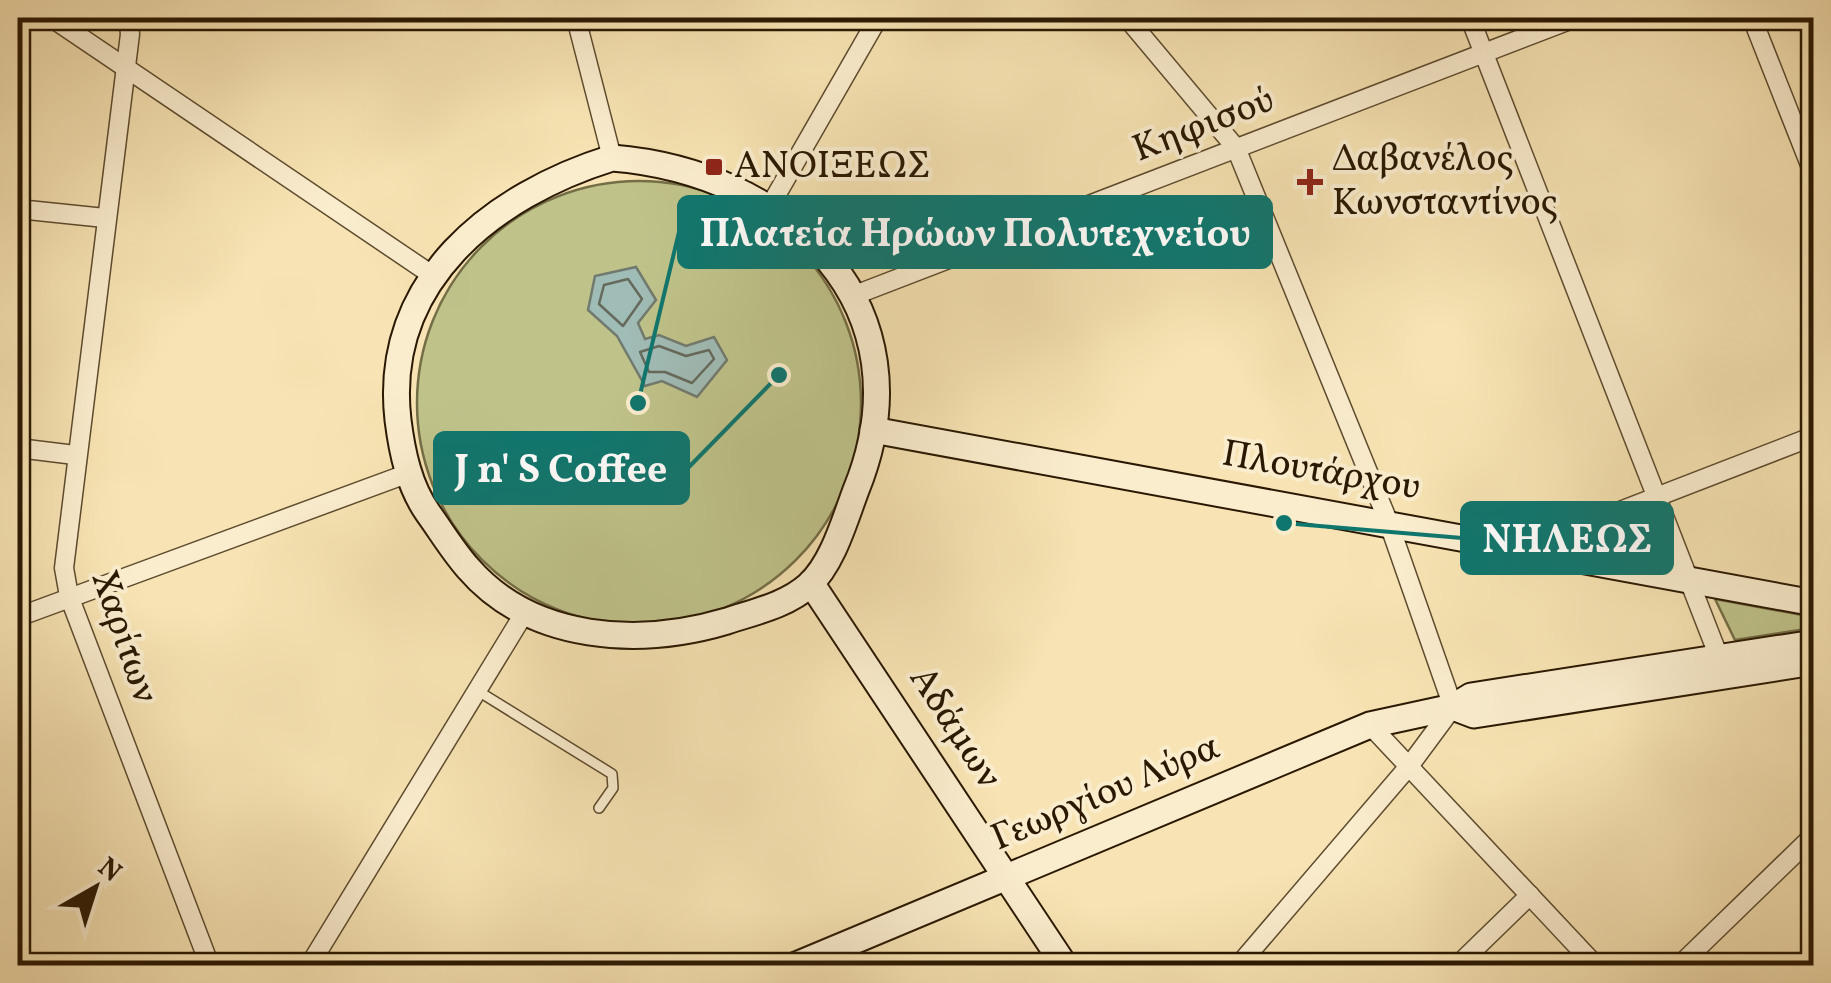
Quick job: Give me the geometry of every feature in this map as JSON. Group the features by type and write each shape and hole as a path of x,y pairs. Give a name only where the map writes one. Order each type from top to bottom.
{"street":[{"path":"52,18 432,275"},
{"path":"129,26 144,18"},
{"path":"576,18 612,158"},
{"path":"770,206 878,18"},
{"path":"1128,18 1236,148 1388,521 1453,707 1410,765 1240,965"},
{"path":"1470,18 1723,666"},
{"name":"Κηφισού","path":"855,295 1575,18"},
{"path":"1752,18 1814,174"},
{"name":"Χαρίτων","path":"129,26 64,568 69,596 210,966"},
{"path":"612,158 675,168 770,206 817,246 855,295 874,358 873,430 859,483 811,583 758,612 669,636 598,634 525,612 468,569 422,504 408,473 396,408 397,372 404,339 432,275 468,236 536,185 612,158"},
{"path":"18,208 105,218"},
{"name":"Πλουτάρχου","path":"873,430 1388,521 1814,602"},
{"path":"1527,547 1814,436"},
{"path":"18,448 75,455"},
{"path":"18,617 408,473"},
{"name":"Αδάμων","path":"811,583 1065,966"},
{"path":"309,966 525,612"},
{"name":"Γεωργίου Λύρα","path":"794,966 1370,725 1453,707 1474,714 1723,666 1814,643"},
{"name":"Γεωργίου Λύρα","path":"1723,666 1814,662"},
{"path":"1370,725 1596,966"},
{"path":"1679,966 1814,835"},
{"path":"1456,966 1530,895"}],"lane":[{"path":"478,690 612,774 613,788 599,808"}],"green space":[{"path":"639,181 682,185 724,198 763,218 796,246 824,279 844,318 857,360 861,403 857,446 844,488 824,527 796,560 763,588 724,608 682,621 639,625 596,621 554,608 515,588 482,560 454,527 434,488 421,446 417,403 421,360 434,318 454,279 482,246 515,218 554,198 596,185"},
{"path":"1655,500 1674,560 1568,538"},
{"path":"1715,599 1813,617 1813,628 1735,640"}],"water":[{"path":"636,267 656,300 638,323 645,339 659,335 686,346 714,337 727,360 697,397 662,381 645,386 617,336 588,310 595,276"}],"place":[{"name":"ΑΝΟΙΞΕΩΣ","path":"714,167"},
{"name":"Δαβανέλος Κωνσταντίνος","path":"1310,182"},
{"name":"J n' S Coffee","path":"779,375"},
{"name":"Πλατεία Ηρώων Πολυτεχνείου","path":"638,403"},
{"name":"ΝΗΛΕΩΣ","path":"1284,523"}]}
